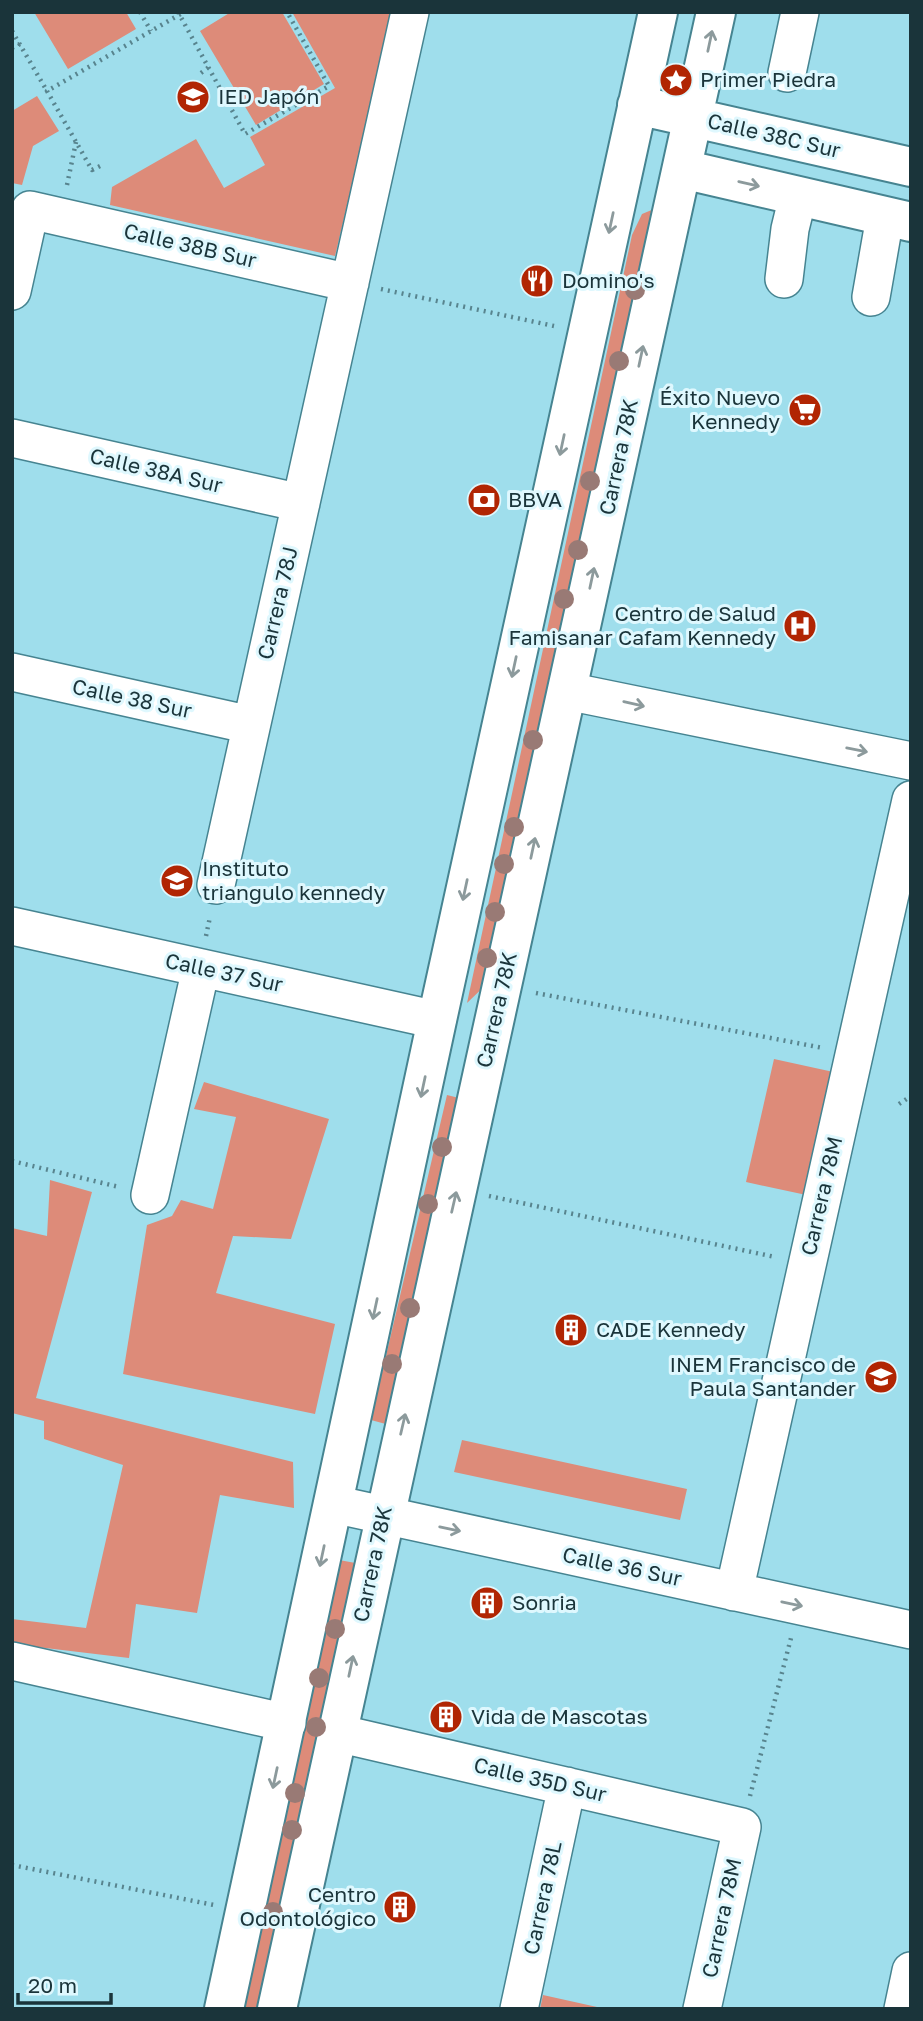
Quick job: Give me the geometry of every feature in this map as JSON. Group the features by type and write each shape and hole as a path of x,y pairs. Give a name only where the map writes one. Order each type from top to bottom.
{"main road":[{"path":"224,2009 658,12"},
{"name":"Carrera 78K","path":"277,2009 386,1503 518,990 567,691 716,12"},
{"name":"Calle 38C Sur","path":"637,105 911,167"},
{"path":"682,169 898,220"},
{"path":"437,1020 456,1019 475,1013 490,1002 518,990"}],"street":[{"name":"Carrera 78J","path":"216,885 410,12"},
{"path":"787,73 800,12"},
{"path":"784,279 797,196"},
{"name":"Calle 38B Sur","path":"12,291 30,210 350,283"},
{"path":"871,297 898,220"},
{"name":"Calle 38A Sur","path":"12,438 300,503"},
{"name":"Calle 38 Sur","path":"12,673 251,725"},
{"path":"567,691 911,761"},
{"name":"Carrera 78M","path":"737,1579 911,800"},
{"name":"Calle 37 Sur","path":"12,926 437,1020"},
{"path":"150,1195 201,968"},
{"name":"Calle 36 Sur","path":"336,1491 737,1579 911,1604"},
{"name":"Calle 36 Sur","path":"737,1579 799,1606 911,1630"},
{"path":"12,1661 287,1723"},
{"name":"Calle 35D Sur","path":"337,1733 742,1827"},
{"name":"Carrera 78L","path":"519,2009 567,1786"},
{"name":"Carrera 78M","path":"702,2009 742,1827"},
{"path":"903,2009 911,1971"}],"path":[{"path":"140,12 151,31"},
{"path":"47,90 180,13 245,134 329,86 287,12"},
{"path":"12,32 92,170 100,166"},
{"path":"12,48 20,44"},
{"path":"201,73 209,67"},
{"path":"61,114 66,111"},
{"path":"65,195 76,141"},
{"path":"350,283 565,328"},
{"path":"201,968 216,885"},
{"path":"518,990 854,1055"},
{"path":"899,1104 911,1096"},
{"path":"12,1161 150,1195"},
{"path":"487,1196 807,1264"},
{"path":"742,1827 799,1606"},
{"path":"12,1865 226,1907"}],"shaded area":[{"path":"34,12 126,12 136,29 68,69"},
{"path":"231,12 282,12 324,84 256,125 200,31"},
{"path":"292,12 393,12 335,256 110,205 112,187 196,139 224,188 265,165 250,137 335,88"},
{"path":"37,96 59,131 33,146 22,185 12,183 12,111"},
{"path":"654,209 494,977 467,1003 632,235 642,214"},
{"path":"774,1059 838,1073 811,1196 746,1182"},
{"path":"204,1082 329,1119 291,1239 233,1236 216,1293 335,1324 315,1414 123,1374 147,1225 172,1216 181,1200 213,1209 236,1117 194,1109"},
{"path":"447,1095 467,1100 393,1426 371,1420"},
{"path":"50,1180 92,1192 36,1398 293,1462 294,1508 220,1495 197,1613 136,1604 129,1658 12,1644 12,1619 86,1628 123,1465 44,1439 44,1421 12,1413 12,1228 47,1236"},
{"path":"462,1440 687,1489 680,1520 454,1472"},
{"path":"339,1560 361,1564 263,2009 241,2009"},
{"path":"543,1995 606,2009 540,2009"}],"place":[{"name":"Primer Piedra","path":"676,80"},
{"name":"IED Japón","path":"193,97"},
{"name":"Domino's","path":"537,281"},
{"name":"Éxito Nuevo Kennedy","path":"805,410"},
{"name":"BBVA","path":"484,500"},
{"name":"Centro de Salud Famisanar Cafam Kennedy","path":"800,626"},
{"name":"Instituto triangulo kennedy","path":"177,881"},
{"name":"CADE Kennedy","path":"571,1330"},
{"name":"INEM Francisco de Paula Santander","path":"881,1377"},
{"name":"Sonria","path":"487,1603"},
{"name":"Vida de Mascotas","path":"446,1717"},
{"name":"Centro Odontológico","path":"400,1907"}]}
